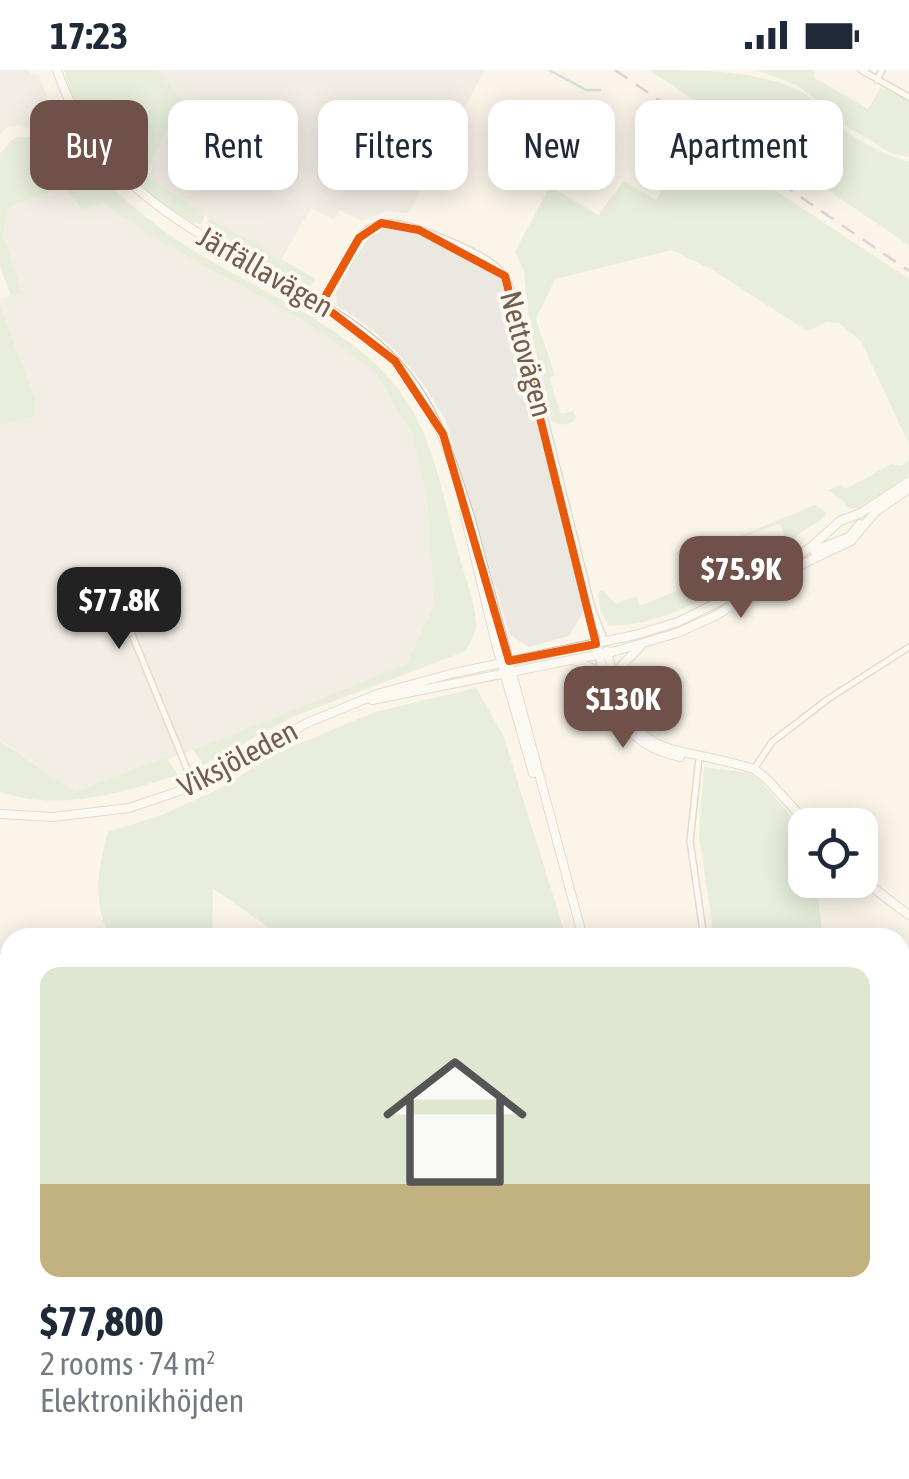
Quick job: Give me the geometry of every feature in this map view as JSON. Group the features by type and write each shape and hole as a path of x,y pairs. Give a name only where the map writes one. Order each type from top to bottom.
{"main road":[{"name":"Järfällavägen","path":"57,70 94,145 137,190 176,221 322,304 372,339 411,380 443,434 459,483 580,928"},
{"path":"848,520 854,531 843,538 836,534 835,527 909,482"},
{"name":"Viksjöleden","path":"854,531 909,489"},
{"name":"Viksjöleden","path":"786,572 851,540 878,510"},
{"name":"Viksjöleden","path":"0,814 53,817 129,808 194,786 307,722 394,689 657,629 726,601 811,547 835,527"},
{"name":"Viksjöleden","path":"356,703 642,645 715,616 818,548 843,538"},
{"path":"600,643 631,723 649,740 667,749 754,770 793,808"},
{"path":"618,694 622,665 642,645"},
{"path":"603,654 604,674 617,714 637,739 665,754 699,758"},
{"path":"572,660 604,674"},
{"path":"878,892 909,916"}],"street":[{"path":"861,70 909,97"},
{"path":"878,80 882,70"},
{"name":"Nettovägen","path":"322,304 359,238 380,224 408,226 500,270 514,296 600,643"},
{"path":"115,593 194,786"},
{"path":"754,770 772,742 828,698 909,647"},
{"path":"699,758 690,842 703,928"}],"highlighted area":[{"path":"381,223 419,230 505,276 596,644 509,661 443,434 395,361 321,304 359,238"}],"shaded area":[{"path":"0,70 30,70 30,74 39,75 48,100 30,100 30,128 6,128 0,136"},
{"path":"156,70 485,70 468,102 318,100 318,190 420,190 408,213 386,211 361,221 340,210 334,220 311,208 281,260 168,190 298,190 298,100 182,99"},
{"path":"168,127 168,190 148,176 148,168"},
{"path":"56,190 71,190 102,203 156,239 300,318 374,371 412,434 427,497 434,606 406,664 194,750 76,792 0,740 0,425 35,416 35,398 0,306 0,299 21,291 3,235 9,207"},
{"path":"388,227 418,234 486,267 500,277 509,295 585,609 569,636 529,647 510,635 445,419 423,383 397,352 337,306 336,292 354,259 370,237"}],"green space":[{"path":"64,70 156,70 182,99 168,100 168,127 148,168 148,100 74,100"},
{"path":"650,70 752,76 790,87 812,100 694,100"},
{"path":"757,70 815,70 813,77 868,109 881,87 909,100 909,157 891,153 843,123 843,100 815,100 797,85"},
{"path":"843,128 882,152 909,162 909,245 828,190 843,190"},
{"path":"30,137 30,190 56,190 9,207 3,235 22,292 11,295 0,267 0,153 14,138"},
{"path":"148,176 205,215 201,224 192,223 144,190 148,190"},
{"path":"624,181 656,200 663,190 775,190 909,279 909,444 861,341 839,323 827,322 807,331 715,271 672,250 555,279 536,319 555,375 549,378 561,414 573,411 576,416 569,423 552,423 529,321 524,271 515,252 548,190 557,190 598,215"},
{"path":"66,190 115,190 167,233 339,335 385,374 414,413 436,467 475,612 475,629 466,651 292,717 203,765 194,750 406,664 434,606 427,497 412,434 374,371 300,318 156,239 102,203 83,210"},
{"path":"209,218 316,279 306,290 211,234"},
{"path":"0,306 35,398 35,416 0,425"},
{"path":"909,460 909,474 858,509 846,507 828,490 841,485 846,489 891,464 901,466"},
{"path":"815,505 824,510 825,516 697,602 639,623 609,626 601,612 597,593 602,590 616,604 636,596 640,606 744,563 785,538 780,524 718,545"},
{"path":"476,688 503,735 563,928 269,928 213,888 212,928 106,928 98,885 108,832 162,815 219,789 277,753 375,712"},
{"path":"0,741 76,792 166,757 178,775 90,798 23,798 0,792"},
{"path":"704,767 755,774 788,813 788,898 820,898 822,928 713,928 699,835"}],"waterway":[{"path":"549,70 586,90 600,90"}],"railway":[{"path":"615,70 909,271"}]}
